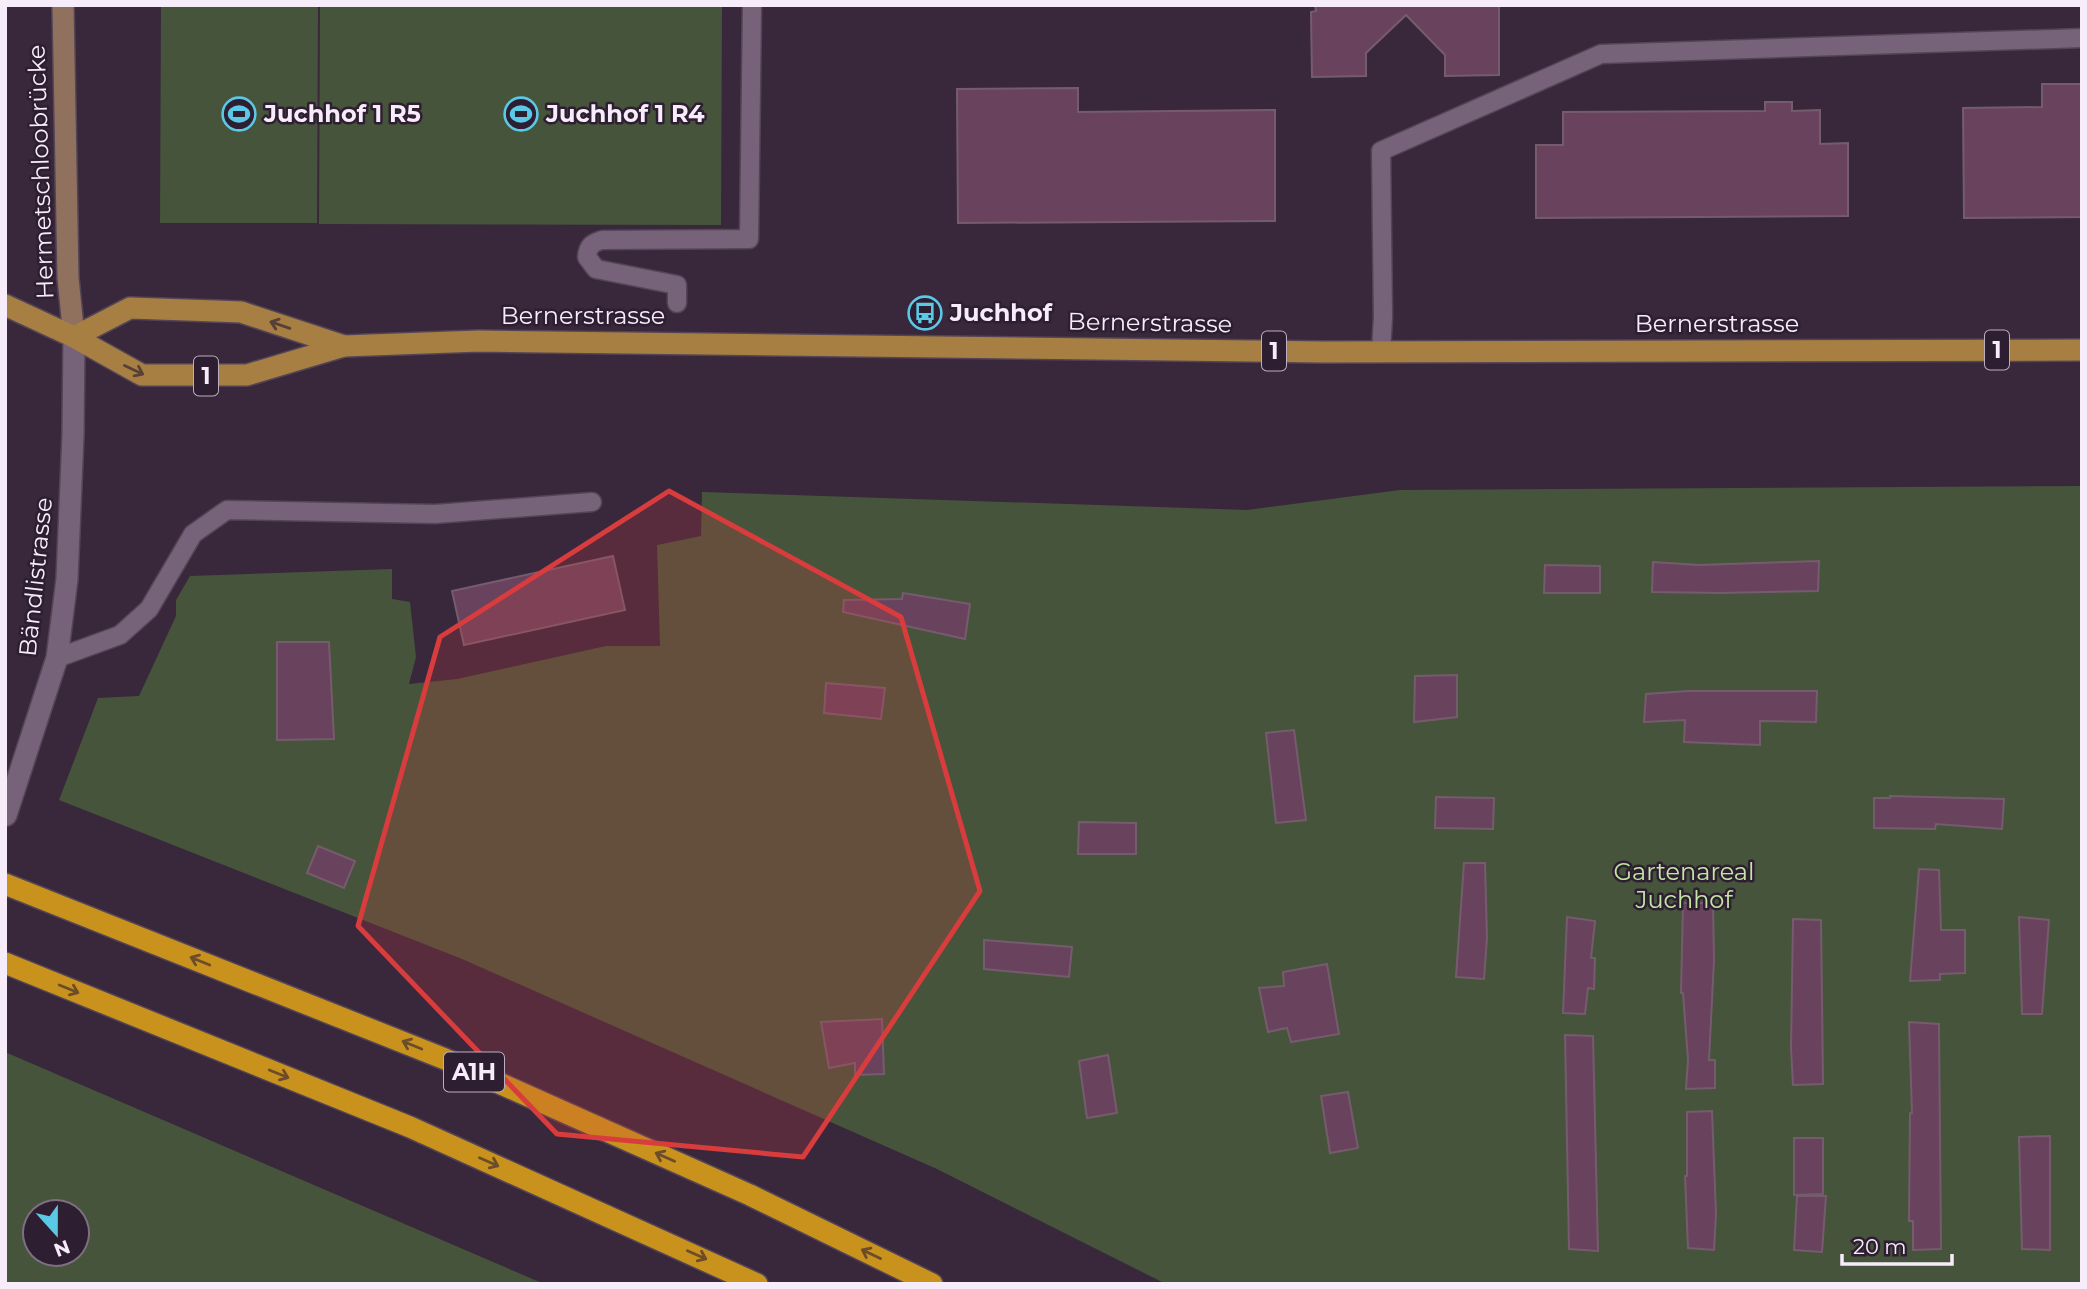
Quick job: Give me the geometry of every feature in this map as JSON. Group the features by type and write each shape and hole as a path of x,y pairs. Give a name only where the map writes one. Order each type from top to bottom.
{"highway":[{"name":"A1H","path":"5,884 445,1059 750,1195 932,1284"},
{"path":"5,963 410,1127 757,1284"}],"main road":[{"name":"Hermetschloobrücke","path":"63,5 68,278 74,337"},
{"name":"Bernerstrasse","path":"5,305 74,337 142,375 165,376 247,375 344,346 479,341 1322,352 2082,350"},
{"name":"Bernerstrasse","path":"74,337 130,308 215,310 241,312 344,346"}],"street":[{"name":"Bändlistrasse","path":"6,815 57,658 67,579 74,337"}],"lane":[{"path":"677,303 677,285 596,269 587,257 588,249 593,243 602,240 749,239 752,5"},
{"path":"1381,351 1381,151 1601,54 2082,38"},
{"path":"57,658 120,635 149,609 193,534 227,510 435,514 592,502"}],"highlighted area":[{"path":"669,491 901,617 980,891 803,1157 557,1134 358,926 440,637"}],"green space":[{"name":"Juchhof 1 R5","path":"161,5 318,5 317,223 160,223"},
{"name":"Juchhof 1 R4","path":"320,5 722,5 721,225 319,224"},
{"name":"Gartenareal Juchhof","path":"2082,486 2082,1284 1166,1284 937,1169 462,959 59,800 98,698 139,696 176,616 176,600 190,576 392,569 392,599 410,602 416,657 409,684 457,679 606,646 660,646 657,545 701,536 702,492 1247,510 1400,490"},
{"path":"5,1052 544,1284 5,1284"}],"building":[{"path":"1315,5 1499,5 1499,75 1445,76 1445,55 1406,15 1366,53 1366,76 1312,77 1311,12 1316,11"},
{"path":"2042,84 2082,84 2082,217 1964,218 1963,108 2042,107"},
{"path":"1078,88 1078,112 1275,110 1275,221 958,223 957,89"},
{"path":"1765,102 1792,102 1792,111 1820,110 1820,144 1848,143 1848,216 1536,218 1536,145 1563,145 1563,112 1765,111"},
{"path":"613,556 625,610 464,645 452,591"},
{"path":"1819,561 1818,591 1652,592 1653,562 1699,565"},
{"path":"1545,565 1600,566 1600,593 1544,593"},
{"path":"903,593 970,604 965,639 843,612 844,600 902,599"},
{"path":"277,642 329,642 334,739 277,740"},
{"path":"1457,675 1457,717 1414,722 1415,676"},
{"path":"826,683 885,688 881,719 824,713"},
{"path":"1688,691 1817,691 1816,722 1760,721 1760,745 1684,742 1685,720 1644,722 1646,694"},
{"path":"1294,730 1306,820 1276,823 1266,733"},
{"path":"1890,796 2004,799 2002,829 1936,824 1935,829 1874,828 1874,798"},
{"path":"1436,797 1494,798 1493,829 1435,828"},
{"path":"1079,822 1136,823 1136,854 1078,854"},
{"path":"318,846 355,861 344,888 307,873"},
{"path":"1464,863 1485,863 1487,938 1484,979 1456,977"},
{"path":"1919,869 1939,870 1941,930 1965,930 1965,973 1940,974 1940,980 1910,981"},
{"path":"1683,903 1713,903 1714,960 1709,1060 1715,1060 1715,1088 1686,1089 1688,1060 1681,993"},
{"path":"1567,917 1595,921 1591,958 1595,958 1594,989 1588,988 1585,1014 1563,1013"},
{"path":"2019,917 2049,920 2042,1014 2022,1014"},
{"path":"1793,919 1821,920 1823,1084 1793,1085"},
{"path":"984,940 1072,947 1069,977 984,969"},
{"path":"1327,964 1339,1034 1291,1042 1287,1028 1268,1032 1259,988 1284,986 1283,972"},
{"path":"882,1019 884,1074 855,1075 855,1063 829,1068 821,1022"},
{"path":"1909,1022 1939,1024 1941,1249 1913,1250 1913,1221 1909,1221 1912,1113"},
{"path":"1565,1035 1593,1036 1598,1251 1569,1249"},
{"path":"1108,1055 1117,1113 1087,1118 1079,1061"},
{"path":"1348,1092 1358,1148 1330,1153 1321,1096"},
{"path":"1712,1111 1716,1214 1714,1250 1688,1248 1685,1176 1687,1112"},
{"path":"2050,1136 2050,1250 2022,1249 2019,1137"},
{"path":"1794,1138 1823,1138 1823,1194 1794,1195"},
{"path":"1797,1196 1826,1196 1822,1252 1794,1250"}],"place":[{"name":"Juchhof 1 R5","path":"239,114"},
{"name":"Juchhof 1 R4","path":"521,114"},
{"name":"Juchhof","path":"925,313"}]}
